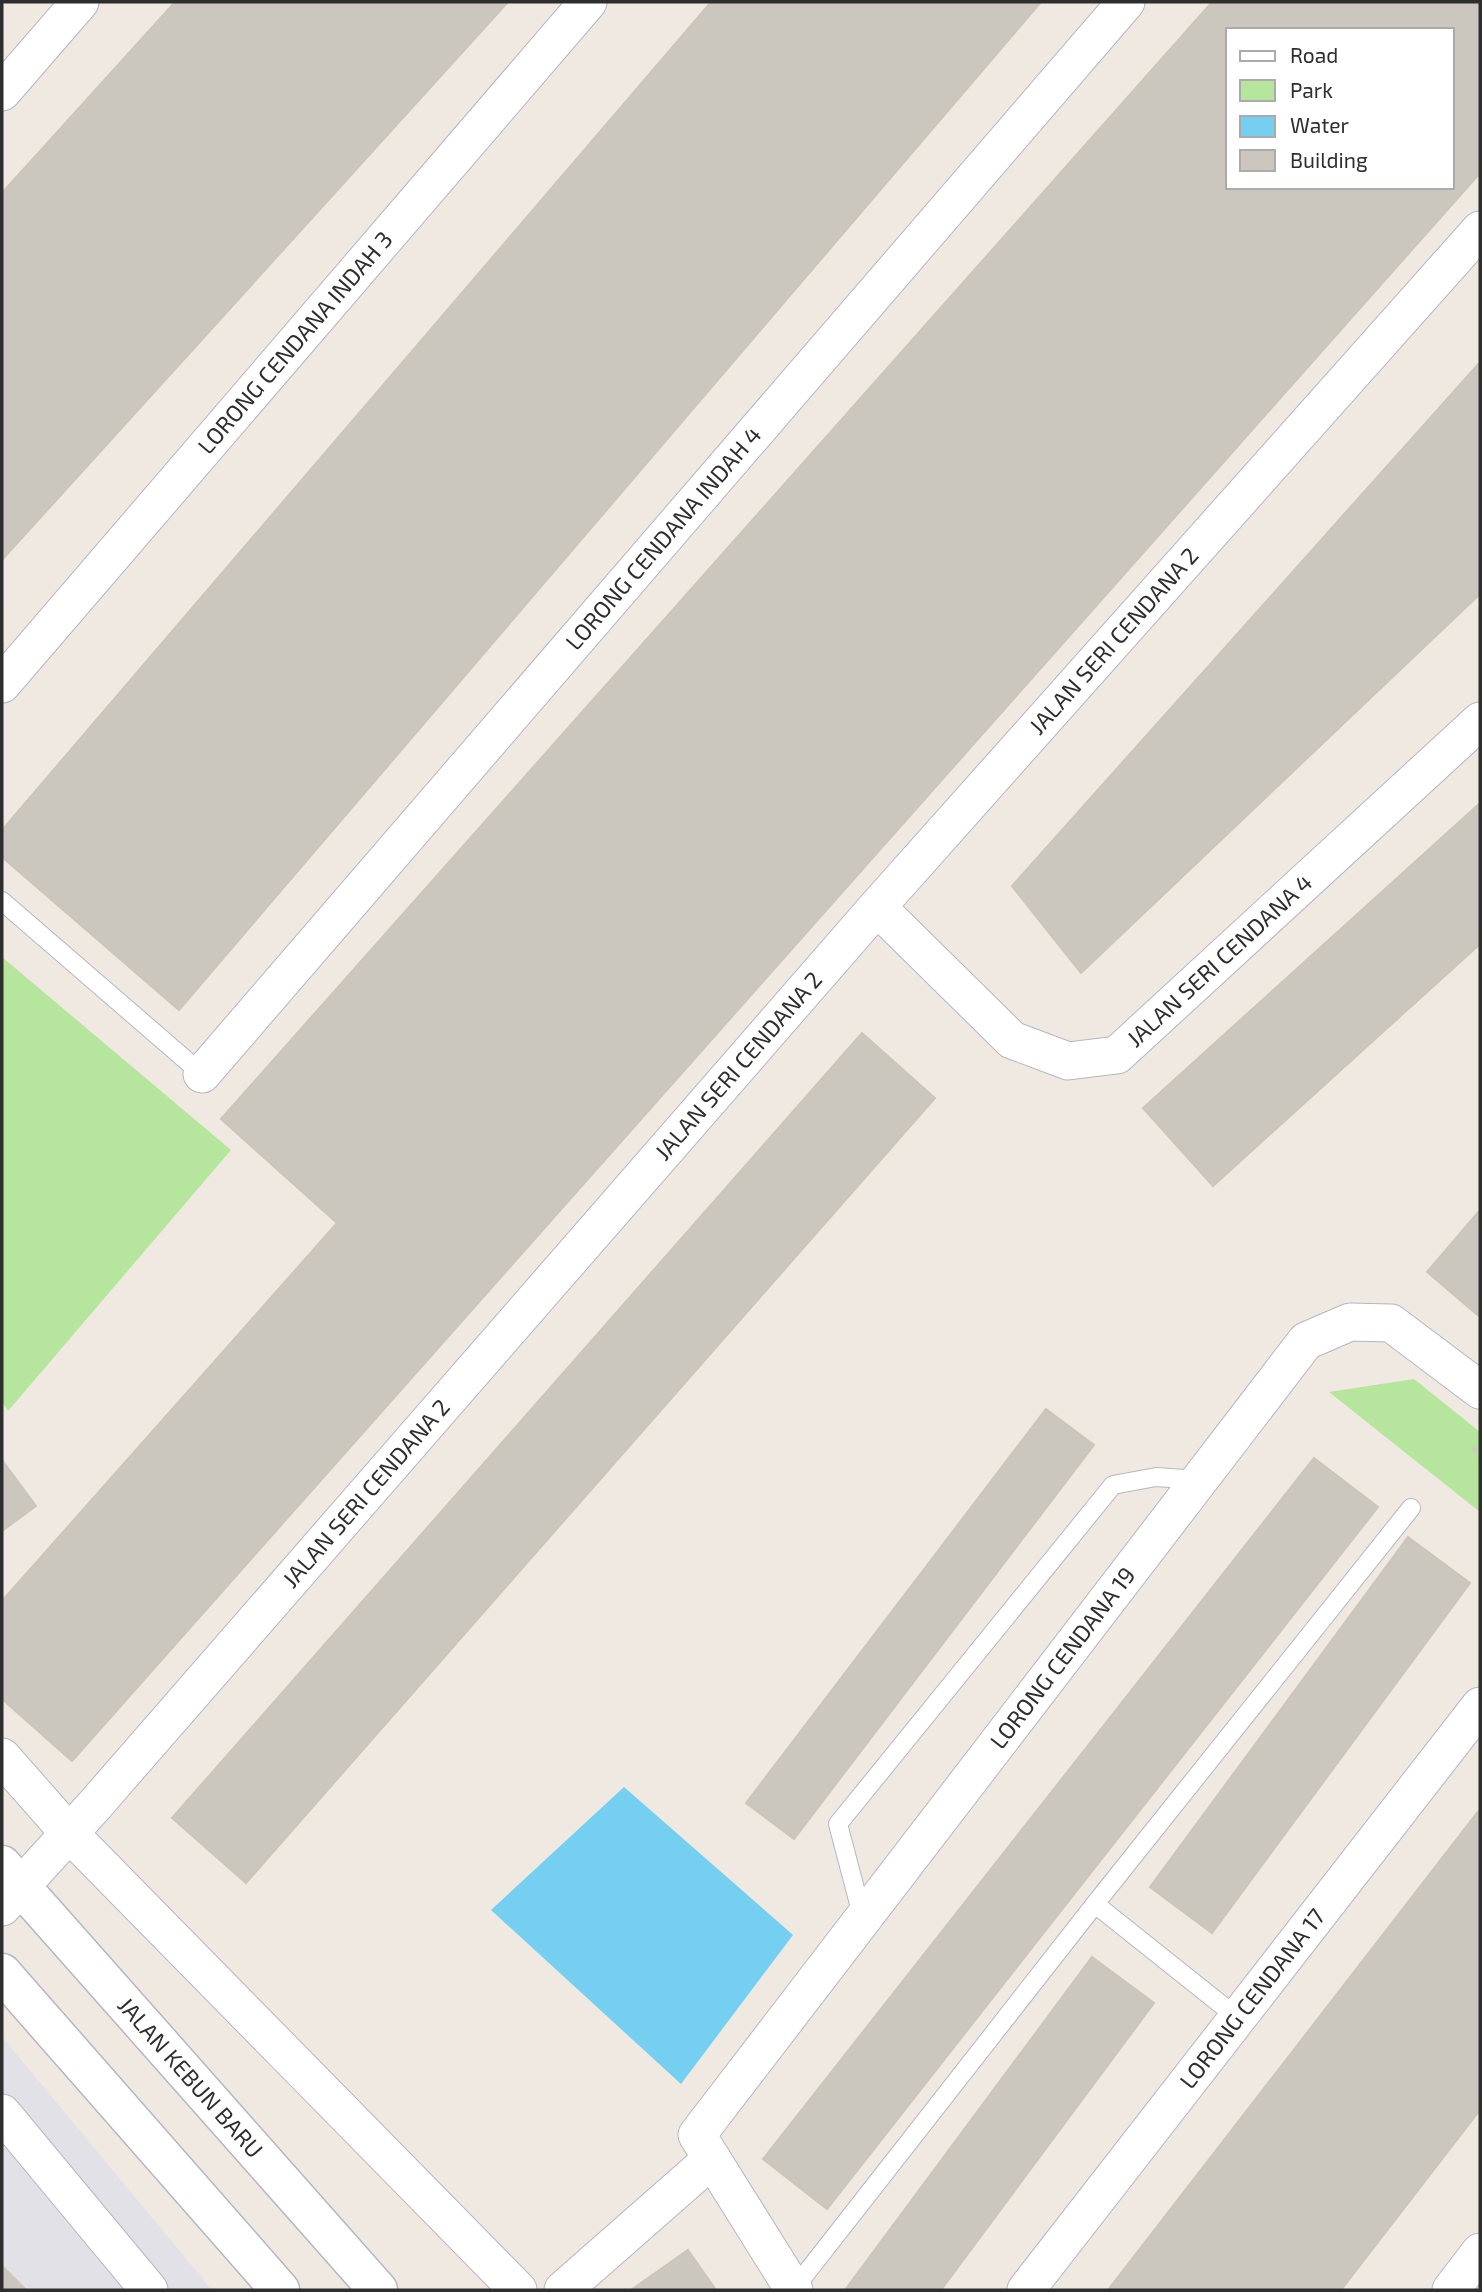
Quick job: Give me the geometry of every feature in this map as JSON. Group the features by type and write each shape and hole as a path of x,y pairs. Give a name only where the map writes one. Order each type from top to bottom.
{"street":[{"path":"2,92 80,2"},
{"name":"LORONG CENDANA INDAH 3","path":"2,684 588,2"},
{"name":"LORONG CENDANA INDAH 4","path":"202,1074 1126,2"},
{"name":"JALAN SERI CENDANA 2","path":"8,1887 69,1833 877,907 1480,230"},
{"name":"JALAN SERI CENDANA 4","path":"877,907 1012,1040 1068,1061 1117,1055 1480,721"},
{"name":"LORONG CENDANA 19","path":"562,2290 705,2147 863,1919 1306,1341 1350,1322 1391,1323 1480,1390"},
{"name":"LORONG CENDANA 17","path":"1026,2290 1480,1706"},
{"path":"2,1757 69,1833 518,2290"},
{"name":"JALAN KEBUN BARU","path":"8,1887 377,2290"},
{"path":"2,1973 280,2290"},
{"path":"4,2120 149,2290"},
{"path":"705,2147 794,2290"},
{"path":"1451,2290 1480,2252"}],"lane":[{"path":"2,901 202,1074"},
{"path":"863,1919 838,1824 1113,1485 1156,1477 1199,1480"},
{"path":"794,2290 1095,1904 1411,1508"},
{"path":"1095,1904 1238,2018"}],"path":[{"path":"1473,1448 1480,1456"}],"shaded area":[{"path":"2,2037 212,2290 2,2290"}],"green space":[{"path":"2,957 231,1150 8,1411 2,1402"},
{"path":"1414,1379 1480,1432 1480,1512 1329,1392"}],"water":[{"path":"624,1787 793,1935 681,2084 491,1910"}],"building":[{"path":"175,2 508,2 2,560 2,193"},
{"path":"711,2 1041,2 179,1010 2,857 2,830"},
{"path":"1212,2 1480,2 1480,173 72,1761 2,1699 2,1601 337,1223 221,1119"},
{"path":"1480,362 1480,594 1081,973 1012,886"},
{"path":"1480,803 1480,944 1213,1186 1143,1108"},
{"path":"862,1033 935,1098 246,1883 172,1818"},
{"path":"1480,1210 1480,1317 1427,1272"},
{"path":"1046,1409 1094,1445 794,1839 746,1803"},
{"path":"1314,1458 1378,1507 827,2209 763,2159"},
{"path":"2,1460 36,1506 2,1531"},
{"path":"1408,1537 1470,1583 1212,1933 1150,1887"},
{"path":"1480,1809 1480,2110 1341,2290 1108,2290"},
{"path":"1092,1957 1154,2003 941,2290 845,2290"},
{"path":"688,2250 716,2290 631,2290"},
{"path":"2,2266 26,2290 2,2290"}]}
